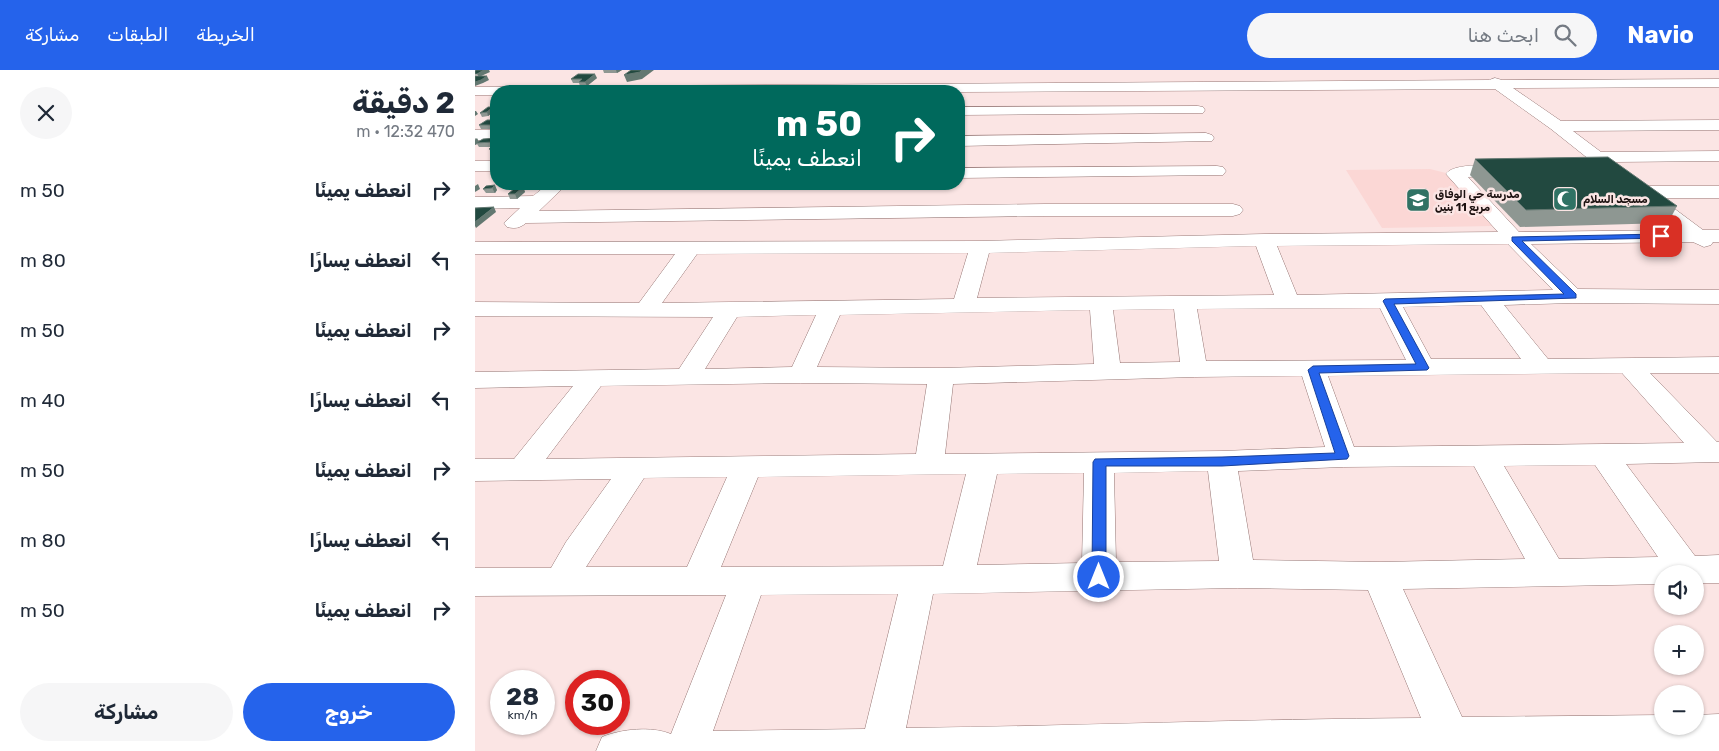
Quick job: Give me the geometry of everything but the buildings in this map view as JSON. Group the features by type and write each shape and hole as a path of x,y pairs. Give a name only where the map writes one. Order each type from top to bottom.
{"street":[{"path":"1053,87 1055,70"},
{"path":"1186,70 1206,138 1225,190 1255,240 1288,302"},
{"path":"1311,70 1320,85"},
{"path":"1480,70 1557,126 1719,252"},
{"path":"1660,70 1685,83"},
{"path":"680,85 693,75"},
{"path":"854,85 860,76"},
{"path":"507,85 518,78"},
{"path":"1643,83 1668,99"},
{"path":"965,88 1719,83"},
{"path":"982,111 987,88"},
{"path":"475,91 490,91"},
{"path":"475,104 490,95"},
{"path":"1520,100 1540,100"},
{"path":"1685,109 1714,125"},
{"path":"965,111 1198,110"},
{"path":"1051,111 1051,140"},
{"path":"1557,126 1714,125"},
{"path":"475,135 490,135"},
{"path":"965,141 1206,138"},
{"path":"984,173 989,141"},
{"path":"1597,157 1719,156"},
{"path":"475,166 490,166"},
{"path":"1584,170 1612,169"},
{"path":"1526,171 1459,172 1455,174 1515,239 1572,296"},
{"path":"965,173 1047,173 1225,190"},
{"path":"1045,246 1047,173"},
{"path":"478,251 551,190"},
{"path":"520,217 1045,210 1225,190"},
{"path":"1643,192 1719,192"},
{"path":"475,203 537,202"},
{"path":"880,248 890,212"},
{"path":"478,251 691,247 980,248 1255,240 1719,236"},
{"path":"645,310 691,247"},
{"path":"963,307 980,248"},
{"path":"475,309 729,310 1101,303 1388,301 1572,296 1719,297"},
{"path":"1488,299 1540,366"},
{"path":"1388,301 1423,368"},
{"path":"1101,303 1108,371"},
{"path":"1185,303 1194,369"},
{"path":"801,376 831,309"},
{"path":"687,377 729,310"},
{"path":"475,380 941,376 1194,369 1313,370 1719,365"},
{"path":"1629,366 1714,452"},
{"path":"1313,370 1343,456"},
{"path":"929,464 941,376"},
{"path":"522,469 593,379"},
{"path":"475,470 984,463 1222,462 1343,456 1603,455 1714,452"},
{"path":"1603,455 1682,565"},
{"path":"1483,456 1549,572"},
{"path":"1099,462 1099,577"},
{"path":"1222,462 1238,574"},
{"path":"957,579 984,463"},
{"path":"698,581 747,467"},
{"path":"561,582 597,522 635,468"},
{"path":"1704,569 1719,569"},
{"path":"475,582 919,580 1238,574 1381,576 1654,570"},
{"path":"1381,576 1451,739"},
{"path":"685,751 749,580"},
{"path":"881,749 919,580"},
{"path":"704,751 1097,748 1275,745 1451,739 1636,743 1719,734"},
{"path":"617,751 662,751"}],"shaded area":[{"name":"مدرسة حي الوفاق مربع 11 بنين","path":"1430,169 1450,174 1494,226 1382,228 1346,170"}],"place":[{"name":"مسجد السلام","path":"1565,199"},
{"name":"مدرسة حي الوفاق مربع 11 بنين","path":"1418,200"}],"route":[{"path":"1099,577 1099,462 1222,462 1343,456 1313,370 1423,368 1388,301 1572,296 1515,239 1661,236"}]}
